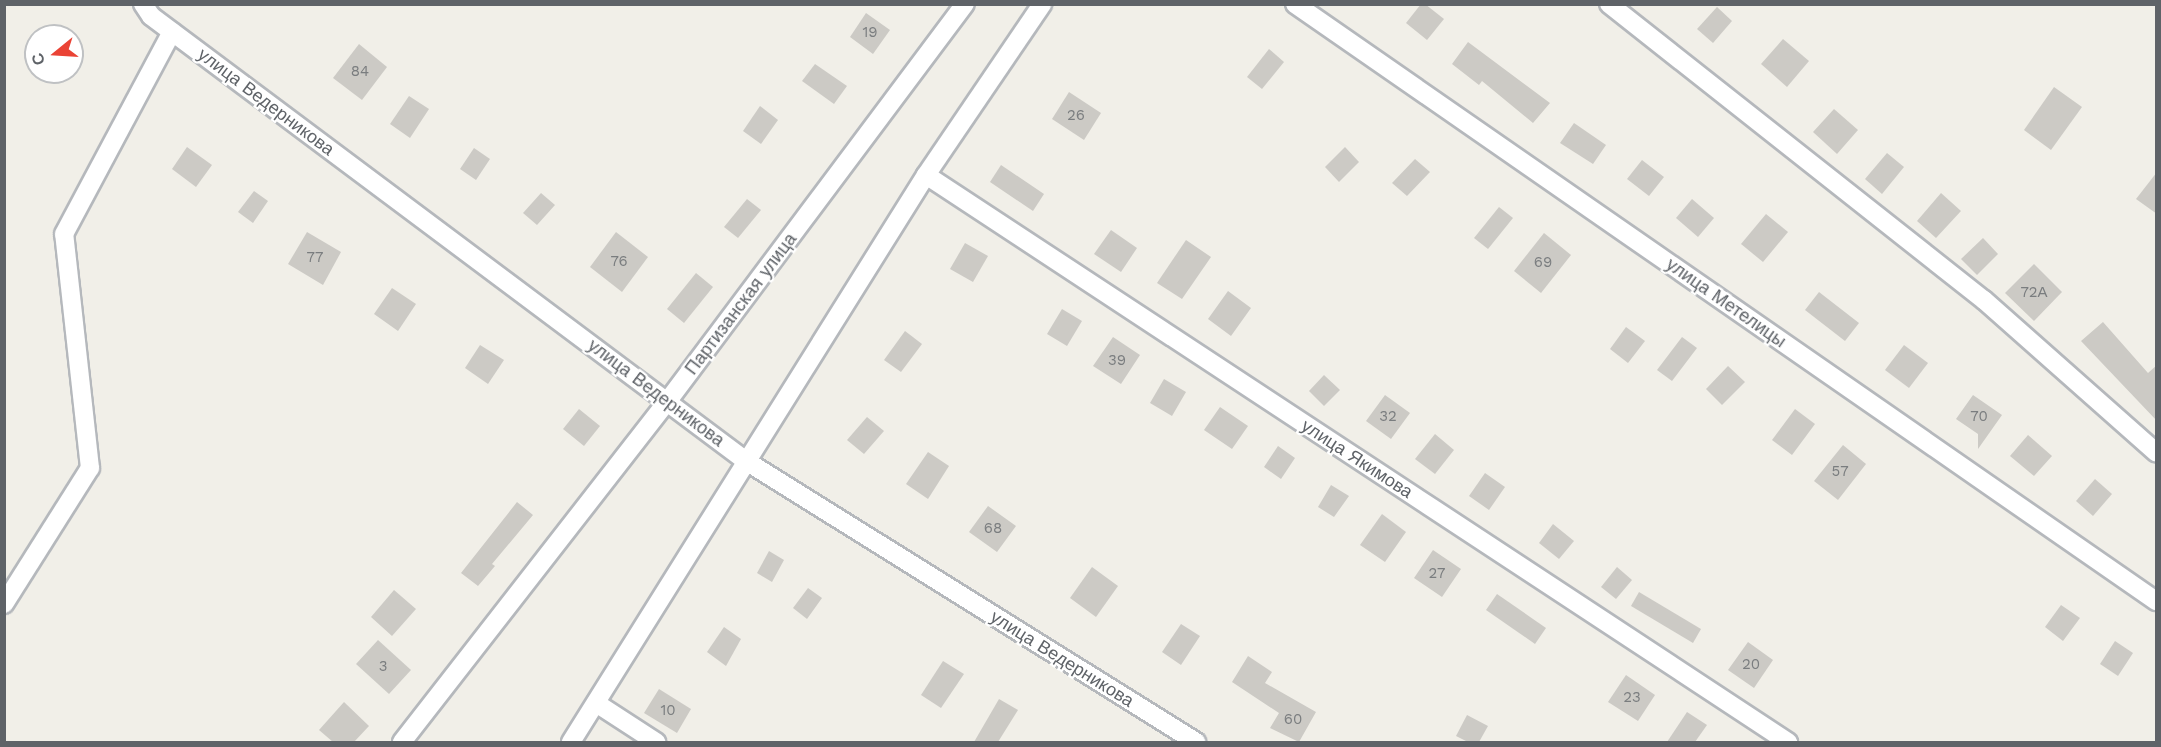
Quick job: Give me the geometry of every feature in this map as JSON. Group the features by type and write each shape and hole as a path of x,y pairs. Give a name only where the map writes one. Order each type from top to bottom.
{"street":[{"name":"улица Ведерникова","path":"143,4 151,16 172,32 746,461 1196,742"},
{"name":"Партизанская улица","path":"402,742 667,402 965,4"},
{"path":"571,742 926,175 1042,4"},
{"name":"улица Метелицы","path":"1294,4 2157,602"},
{"path":"1609,4 1984,300 2157,452"},
{"path":"4,604 90,468 64,234 172,32"},
{"name":"улица Якимова","path":"926,175 1788,742"},
{"path":"596,703 656,742"}],"building":[{"path":"1421,4 1425,4 1444,19 1427,40 1406,23"},
{"path":"1717,7 1732,21 1713,43 1697,29"},
{"path":"866,13 890,30 873,54 850,37"},
{"path":"1783,39 1809,61 1787,87 1761,64"},
{"path":"1468,42 1550,103 1533,123 1482,81 1479,85 1452,64"},
{"path":"359,44 387,67 362,100 333,78"},
{"path":"1269,49 1284,62 1262,89 1247,77"},
{"path":"815,64 847,86 834,104 802,81"},
{"path":"2054,87 2082,107 2051,150 2024,130"},
{"path":"1069,92 1101,113 1084,140 1052,119"},
{"path":"409,96 429,109 410,138 390,124"},
{"path":"760,106 778,120 761,144 743,131"},
{"path":"1834,109 1858,130 1837,154 1813,132"},
{"path":"1574,123 1606,145 1593,164 1560,143"},
{"path":"187,147 212,165 196,187 172,169"},
{"path":"1345,147 1359,162 1339,182 1325,167"},
{"path":"474,148 490,159 476,180 460,169"},
{"path":"1887,153 1904,167 1882,194 1865,179"},
{"path":"1415,159 1430,172 1407,196 1392,183"},
{"path":"1642,160 1664,177 1649,196 1627,179"},
{"path":"1001,165 1044,194 1033,211 990,182"},
{"path":"2157,172 2157,214 2136,199"},
{"path":"254,191 268,201 253,223 238,212"},
{"path":"541,193 555,205 537,225 523,213"},
{"path":"1941,193 1961,211 1936,238 1917,221"},
{"path":"747,199 761,210 738,238 724,227"},
{"path":"1692,199 1714,218 1698,237 1676,218"},
{"path":"1499,207 1513,218 1488,249 1474,238"},
{"path":"1766,214 1788,232 1763,262 1741,244"},
{"path":"1111,230 1137,248 1121,272 1094,254"},
{"path":"307,232 341,252 323,285 288,264"},
{"path":"616,232 648,257 622,292 590,267"},
{"path":"1544,233 1571,255 1541,293 1514,271"},
{"path":"1983,238 1998,254 1977,275 1961,259"},
{"path":"1186,240 1211,257 1182,299 1157,283"},
{"path":"965,243 988,256 973,282 950,269"},
{"path":"2034,264 2062,292 2034,321 2005,293"},
{"path":"696,273 713,287 684,323 667,309"},
{"path":"392,288 416,304 398,331 374,314"},
{"path":"1228,291 1251,308 1231,336 1208,319"},
{"path":"1819,292 1859,323 1845,341 1805,310"},
{"path":"1062,309 1082,321 1067,346 1047,334"},
{"path":"2103,322 2148,373 2157,365 2157,421 2081,341"},
{"path":"1626,327 1645,341 1628,363 1610,349"},
{"path":"905,331 922,344 901,372 884,360"},
{"path":"1113,337 1140,355 1121,384 1093,366"},
{"path":"1682,337 1697,348 1672,381 1657,370"},
{"path":"480,345 504,360 488,384 465,368"},
{"path":"1904,345 1928,363 1909,388 1885,370"},
{"path":"1728,366 1745,382 1722,405 1706,389"},
{"path":"1324,375 1340,390 1324,406 1309,391"},
{"path":"1164,379 1186,392 1172,416 1150,403"},
{"path":"1385,395 1410,413 1391,439 1366,421"},
{"path":"1973,395 2002,415 1978,449 1978,434 1956,419"},
{"path":"1220,407 1248,426 1232,449 1204,430"},
{"path":"579,409 600,426 584,446 563,429"},
{"path":"1795,409 1815,424 1792,455 1772,440"},
{"path":"867,417 884,431 864,454 847,440"},
{"path":"1435,434 1454,450 1435,474 1415,459"},
{"path":"2028,435 2052,456 2034,476 2010,456"},
{"path":"1843,445 1866,464 1838,500 1814,481"},
{"path":"1278,446 1295,458 1281,479 1264,467"},
{"path":"928,452 949,466 928,499 906,484"},
{"path":"1485,473 1505,487 1489,510 1469,496"},
{"path":"2095,479 2112,494 2093,516 2076,501"},
{"path":"1331,485 1349,496 1334,517 1318,507"},
{"path":"517,502 533,515 492,564 495,566 478,586 461,573"},
{"path":"988,506 1016,526 997,552 969,532"},
{"path":"1382,514 1406,532 1385,562 1360,545"},
{"path":"1553,524 1574,541 1559,559 1539,543"},
{"path":"1433,550 1461,569 1442,597 1414,578"},
{"path":"769,551 784,560 772,582 757,573"},
{"path":"1092,567 1118,586 1096,617 1070,598"},
{"path":"1617,567 1632,580 1616,599 1601,587"},
{"path":"808,588 822,598 807,619 793,608"},
{"path":"394,590 416,609 392,636 371,617"},
{"path":"1639,592 1701,629 1693,643 1631,606"},
{"path":"1497,594 1546,628 1535,644 1486,610"},
{"path":"2061,605 2080,618 2063,641 2045,627"},
{"path":"1181,624 1200,636 1181,665 1162,652"},
{"path":"724,627 741,639 726,666 707,652"},
{"path":"378,640 411,670 389,694 356,664"},
{"path":"2115,641 2133,653 2118,676 2100,664"},
{"path":"1748,642 1773,660 1754,688 1728,670"},
{"path":"1248,656 1272,672 1265,683 1316,712 1299,742 1270,728 1279,713 1232,682"},
{"path":"943,661 964,674 941,708 921,695"},
{"path":"1626,675 1655,695 1638,721 1608,702"},
{"path":"659,689 691,709 677,733 644,713"},
{"path":"999,699 1018,710 998,742 974,742"},
{"path":"344,702 369,726 354,742 333,742 319,730"},
{"path":"1687,712 1707,725 1695,742 1667,742"},
{"path":"1467,715 1488,726 1479,742 1468,742 1456,736"}]}
